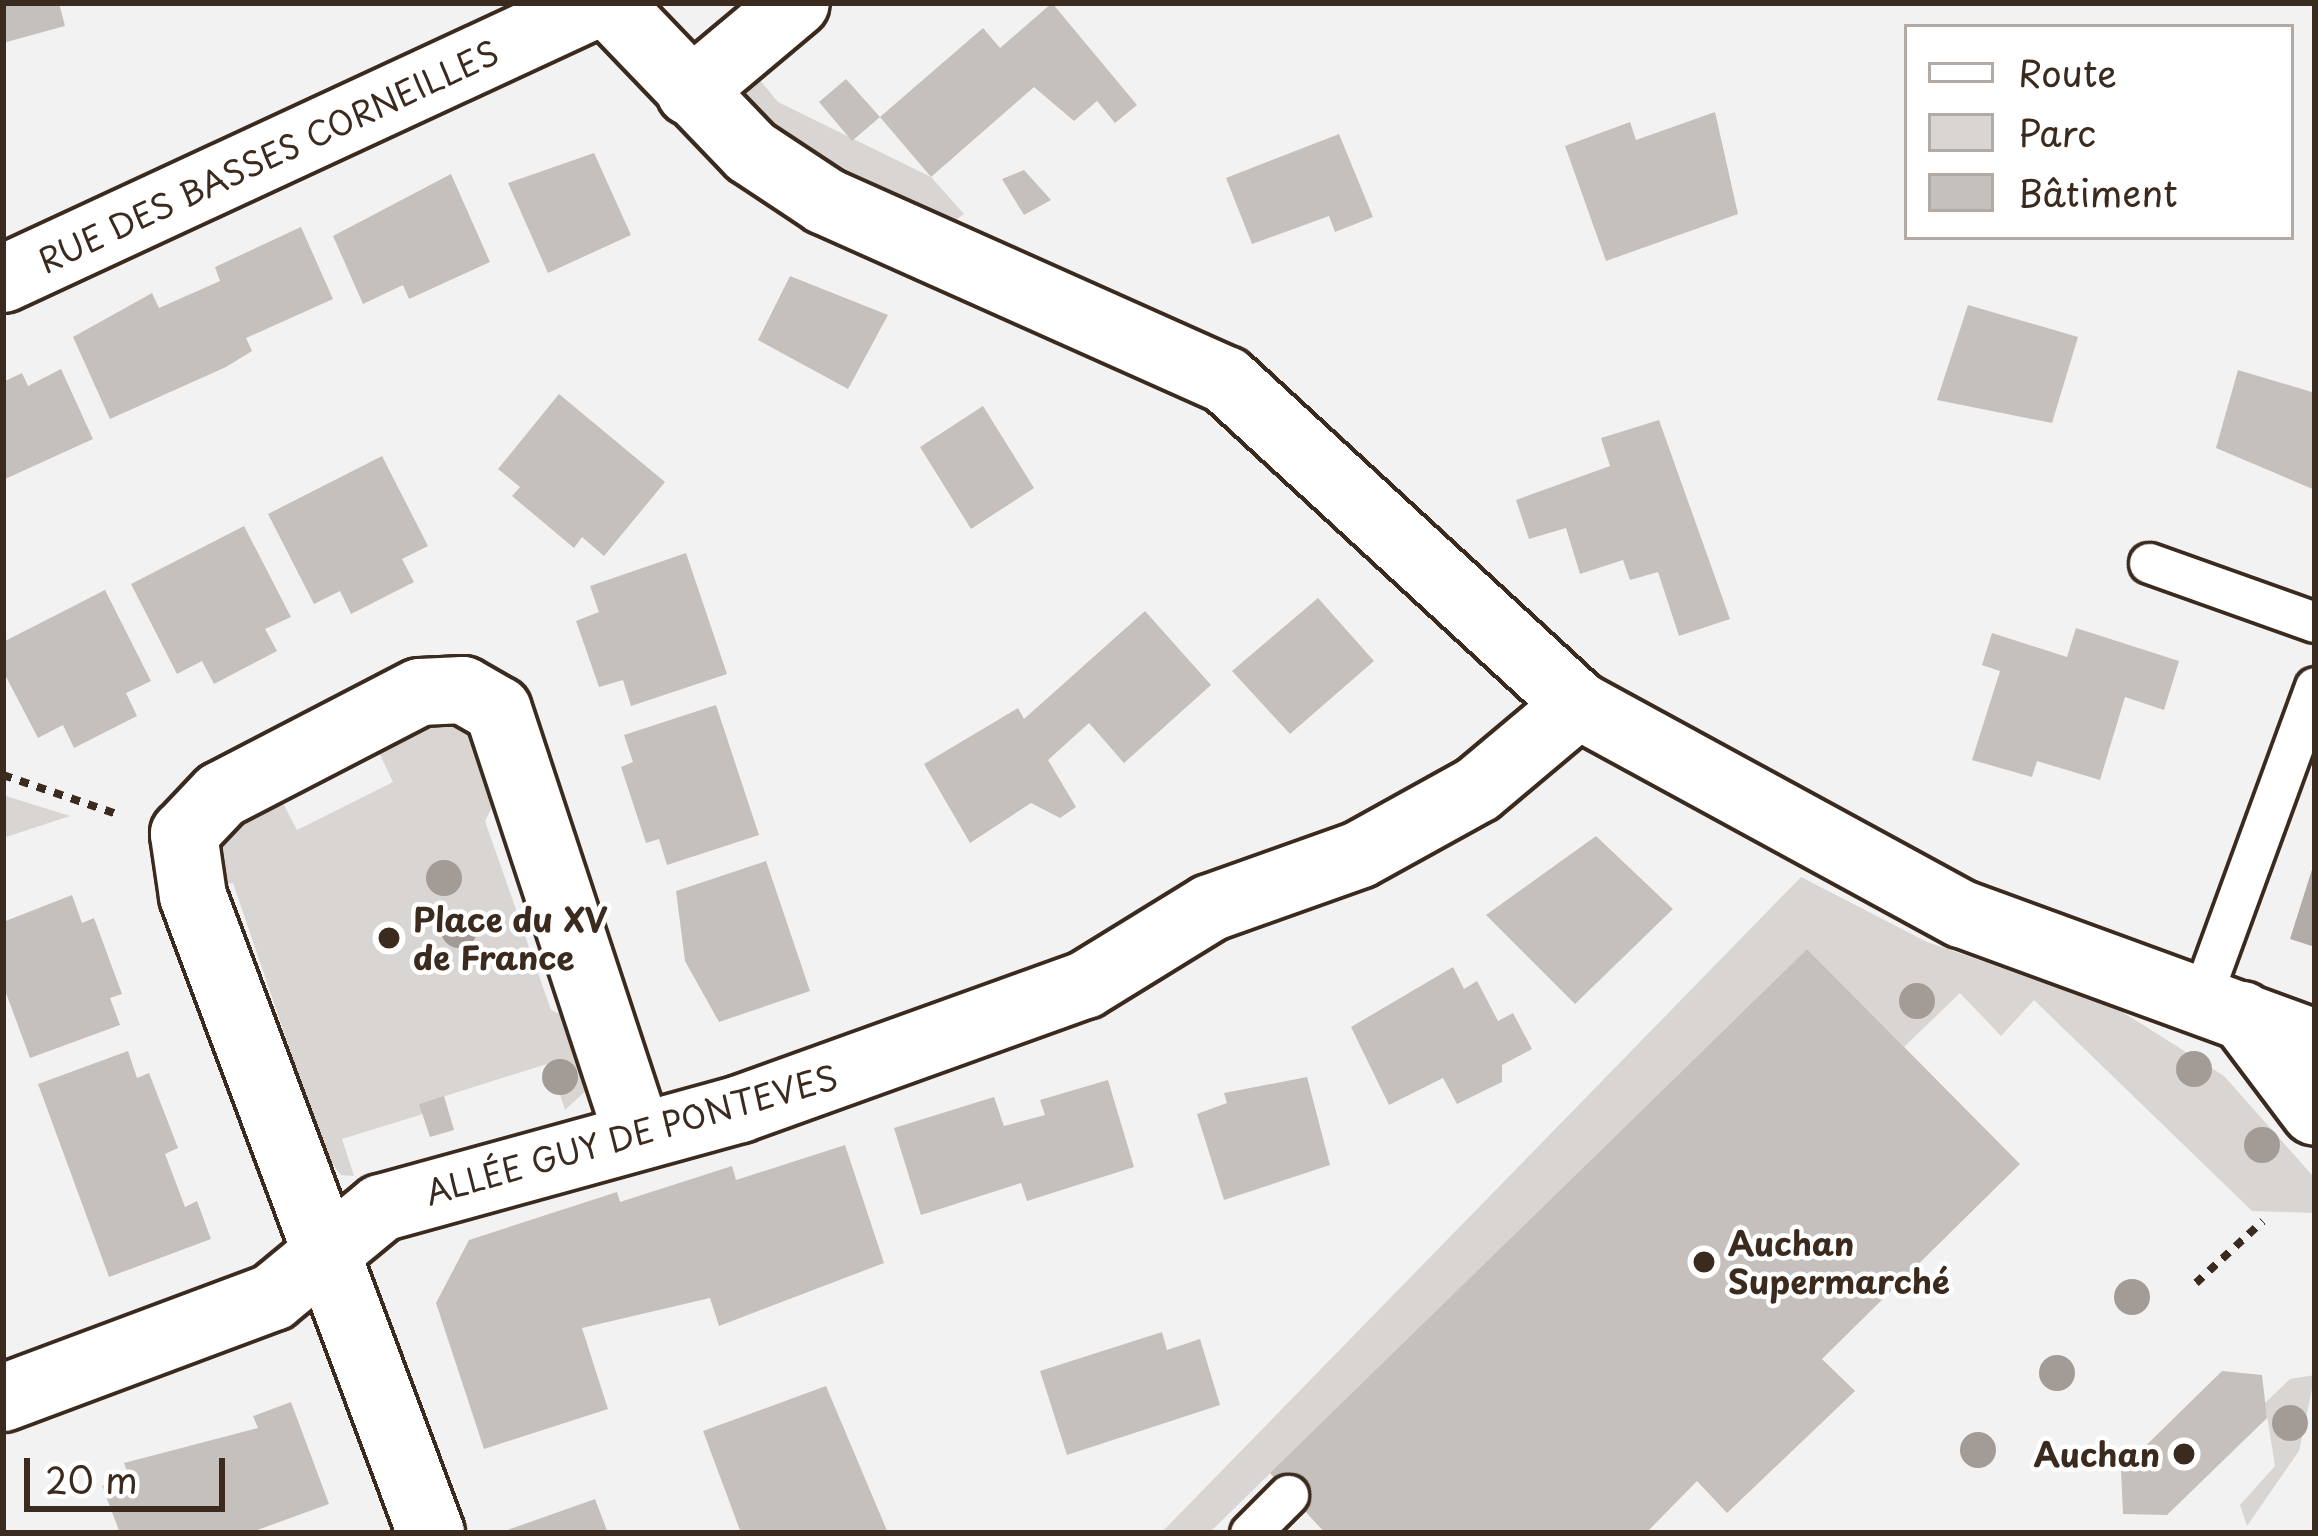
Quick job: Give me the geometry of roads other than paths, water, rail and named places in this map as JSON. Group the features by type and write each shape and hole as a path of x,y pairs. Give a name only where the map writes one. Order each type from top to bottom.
{"street":[{"name":"RUE DES BASSES CORNEILLES","path":"3,279 598,3"},
{"path":"608,3 690,92 825,201 1226,380 1578,705 1962,914 2315,1042"},
{"path":"690,92 796,3"},
{"path":"431,1533 193,896 184,835 221,795 420,692 463,690 498,710 636,1129"},
{"name":"ALLÉE GUY DE PONTEVES","path":"3,1397 273,1297 321,1247 381,1208 636,1129 740,1109 1085,985 1210,908 1359,855 1478,789 1578,705"},
{"path":"2221,1005 2315,1112"}],"lane":[{"path":"2149,563 2315,622"},
{"path":"2221,1005 2315,687"},
{"path":"1250,1533 1288,1495"}],"place":[{"name":"Place du XV de France","path":"389,938"},
{"name":"Auchan Supermarché","path":"1704,1262"},
{"name":"Auchan","path":"2184,1454"}]}
